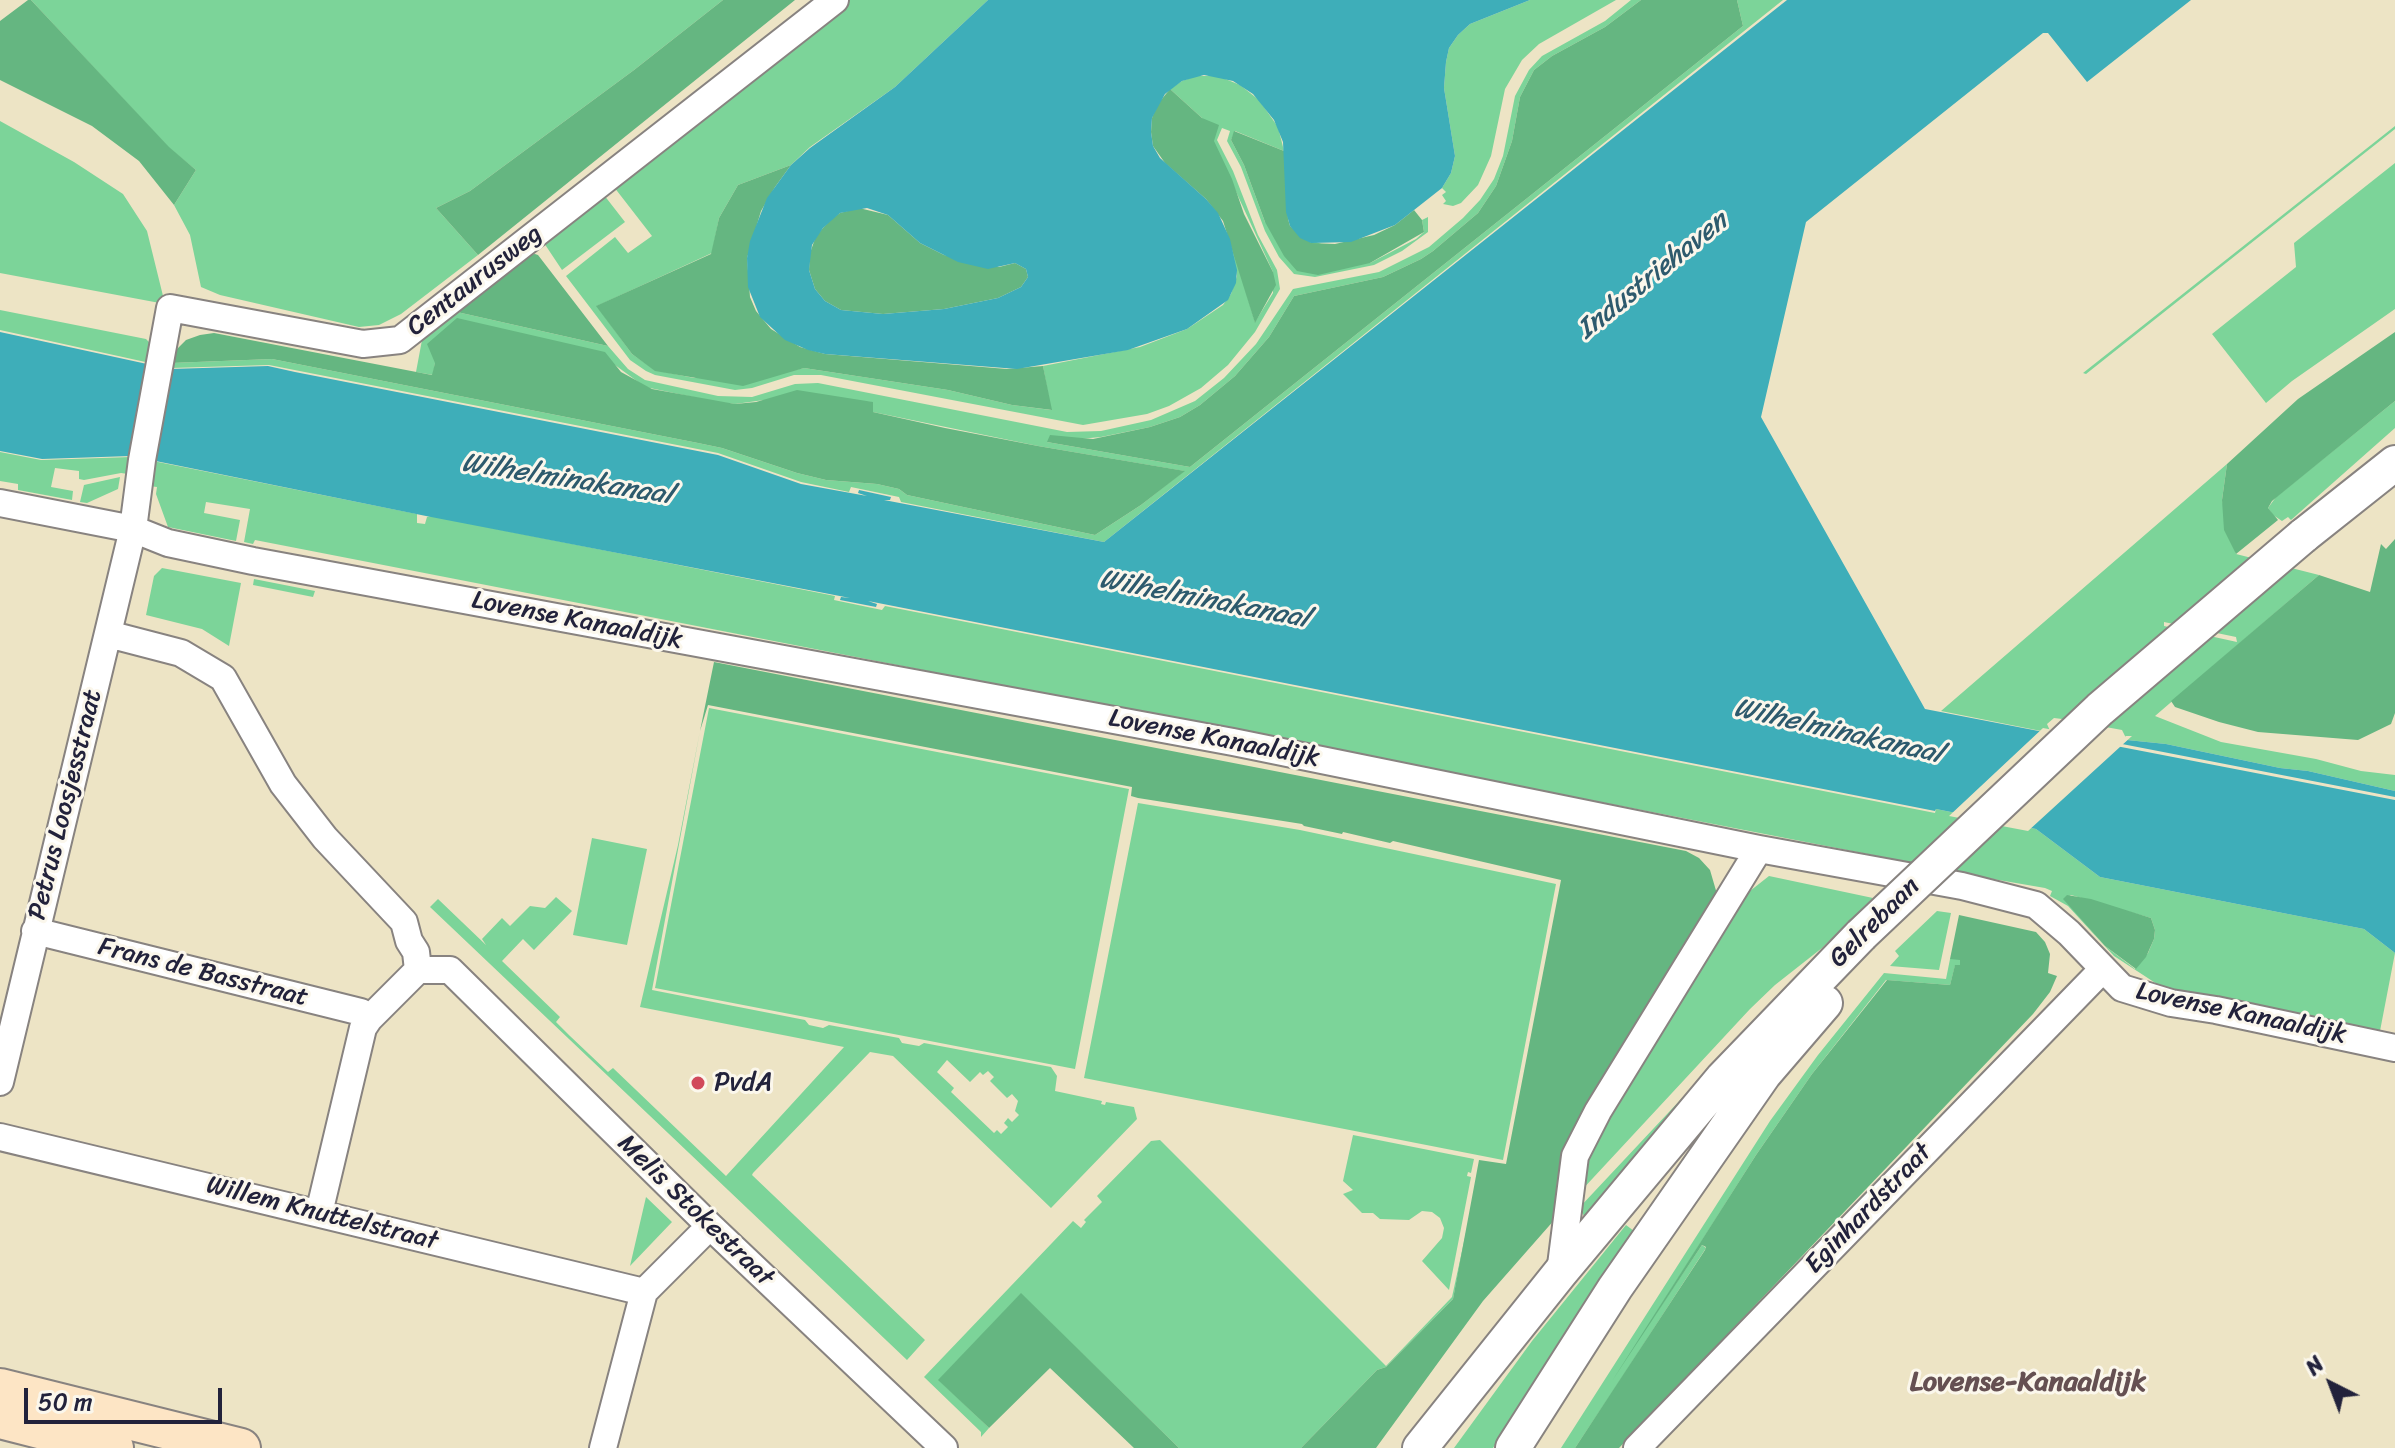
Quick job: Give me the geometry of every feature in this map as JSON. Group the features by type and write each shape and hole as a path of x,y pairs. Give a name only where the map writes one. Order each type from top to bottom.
{"main road":[{"path":"0,1388 241,1448"},
{"path":"0,1419 111,1448"}],"street":[{"name":"Centaurusweg","path":"133,529 142,460 170,308 363,344 400,340 835,0"},
{"name":"Gelrebaan","path":"2313,539 2395,463"},
{"name":"Gelrebaan","path":"1420,1448 1560,1273 1723,1078 2100,709 2313,539 2395,482"},
{"name":"Lovense Kanaaldijk","path":"0,503 133,529 168,543 253,561 1218,739 1759,849 1933,880 2036,905 2069,933 2122,988 2171,1003 2395,1048"},
{"name":"Petrus Loosjesstraat","path":"0,1082 133,529"},
{"path":"108,634 181,653 223,678 283,784 325,838 404,922 409,941 416,952 418,970 363,1028 319,1213"},
{"path":"1560,1273 1575,1156 1598,1111 1759,849"},
{"name":"Frans de Basstraat","path":"35,931 361,1012 369,1019"},
{"name":"Gelrebaan","path":"1513,1448 1615,1288 1764,1074 1871,936"},
{"name":"Melis Stokestraat","path":"418,970 450,970 710,1226 944,1448"},
{"name":"Eginhardstraat","path":"1637,1448 2102,970"},
{"name":"Willem Knuttelstraat","path":"0,1137 644,1292"},
{"path":"603,1448 644,1292 710,1226"}],"green space":[{"path":"28,0 169,147 196,170 174,205 139,161 92,126 0,80 0,21"},
{"path":"31,0 723,0 470,191 436,208 478,255 401,314 379,325 359,327 220,295 201,287 190,235 174,205 196,170 169,148"},
{"path":"723,0 795,0 478,255 436,208 470,191"},
{"path":"848,0 988,0 895,87 810,147 791,165 738,185 719,218 712,253 597,306 632,354 655,370 694,378 804,368 948,390 1012,405 1051,410 1043,366 1140,347 1187,329 1223,305 1231,294 1237,276 1231,242 1255,322 1273,293 1273,272 1202,118 1170,89 1196,76 1218,76 1240,85 1259,100 1278,127 1284,151 1235,131 1231,140 1244,165 1265,222 1370,263 1416,239 1424,232 1422,220 1428,217 1428,232 1402,251 1374,265 1315,277 1294,274 1279,257 1265,231 1241,167 1227,141 1230,131 1222,128 1217,140 1233,171 1258,235 1277,270 1280,289 1255,332 1228,365 1201,388 1169,406 1147,414 1083,425 821,375 794,375 735,390 646,371 630,360 566,276 615,237 628,253 652,236 614,187"},
{"path":"1530,0 1616,0 1539,44 1522,60 1505,89 1491,156 1478,185 1461,203 1453,206 1443,204 1446,201 1442,195 1446,192 1442,188 1451,173 1455,156 1444,88 1449,48 1470,24"},
{"path":"1631,0 1641,0 1605,27 1552,56 1534,70 1520,97 1512,141 1496,186 1478,213 1433,251 1383,277 1294,296 1269,337 1235,376 1180,417 1101,437 1047,442 1190,467 1743,26 1737,0 1783,0 1104,542 901,502 899,497 851,487 849,492 801,482 718,453 269,365 171,368 171,363 272,359 722,448 826,480 877,484 899,489 907,495 1095,535 1141,505 1184,471 1038,446 873,412 873,402 717,402 645,387 615,365 435,363 433,375 416,372 422,340 457,312 608,346 628,369 645,380 718,396 752,397 795,384 818,383 1067,432 1101,431 1151,420 1195,401 1224,378 1256,344 1293,289 1379,272 1429,247 1463,218 1494,179 1503,156 1515,96 1529,70 1542,56 1605,21"},
{"path":"1641,0 1737,0 1743,26 1190,467 1047,442 1050,435 1093,439 1180,417 1235,376 1269,337 1294,296 1383,277 1433,251 1478,213 1496,186 1512,141 1520,97 1534,70 1552,56 1605,27"},
{"path":"1170,89 1202,118 1219,125 1214,141 1244,214 1273,272 1276,285 1255,323 1223,221 1206,199 1165,163 1153,146 1152,118 1157,105"},
{"path":"0,121 74,162 123,194 147,231 165,304 0,273"},
{"path":"2395,126 2086,374 2083,373"},
{"path":"1234,131 1284,151 1290,226 1311,243 1335,244 1374,235 1395,225 1414,210 1422,220 1424,232 1370,263 1318,275 1297,271 1284,256 1265,222 1244,165 1231,140"},
{"path":"2395,163 2395,309 2292,381 2266,403 2212,334 2296,267 2294,243"},
{"path":"791,165 761,211 747,258 750,297 756,311 771,329 800,347 825,354 1007,369 1043,366 1052,410 804,368 743,386 655,371 632,354 596,306 711,254 719,218 738,185"},
{"path":"604,195 625,222 562,270 544,243"},
{"path":"859,208 888,215 920,243 944,255 999,267 1015,263 1026,269 1028,277 1021,287 998,298 944,309 883,314 841,310 825,301 815,289 809,270 810,253 816,236 831,219"},
{"path":"535,254 608,346 457,312 528,255"},
{"path":"0,310 146,339 151,344 150,363 0,330"},
{"path":"457,318 605,352 621,372 652,389 735,404 756,402 797,390 873,402 873,412 945,428 1185,471 1095,535 907,495 899,489 877,484 826,480 722,448 272,359 171,363 176,350 186,340 214,333 432,375 435,363 427,344"},
{"path":"2395,332 2395,401 2272,501 2268,508 2278,520 2236,554 2224,530 2222,500 2227,464 2298,399"},
{"path":"2395,401 2395,428 2291,520 2288,517 2282,521 2273,515 2268,508 2276,497"},
{"path":"0,452 41,460 131,457 128,474 84,480 79,479 79,471 55,468 51,487 73,491 72,500 18,490 18,484 0,481"},
{"path":"153,461 417,514 417,523 425,524 427,517 431,516 835,596 834,600 882,610 885,606 1935,813 1936,809 2036,829 2100,877 2364,929 2395,953 2380,1031 2192,995 2160,986 2114,956 2068,906 2050,896 2052,891 2045,888 1987,878 1986,883 1888,864 1888,858 255,540 253,544 244,542 250,509 206,502 204,513 240,520 236,541 168,527 156,494 157,487 149,486","holes":["2071,895 2151,918 2154,939 2148,953 2135,969 2105,946 2064,899"]},
{"path":"2227,464 2222,500 2236,554 2319,575 2155,716 2221,742 2316,759 2361,771 2395,775 2395,791 2308,771 2166,744 2127,740 2122,730 2062,719 2054,718 2047,724 2051,733 1941,711","holes":["2164,622 2236,637 2237,642 2164,626"]},
{"path":"120,477 118,489 87,503 80,502 84,485"},
{"path":"2395,539 2395,713 2391,724 2358,740 2258,732 2175,707 2171,701 2319,575 2370,592 2381,544 2386,549"},
{"path":"162,568 241,583 229,646 202,629 146,615 154,576"},
{"path":"254,579 315,591 313,597 253,585"},
{"path":"714,662 1686,851 1699,858 1710,870 1717,894 1563,1160 1557,1181 1556,1218 1483,1301 1376,1448 1301,1448 1377,1370 1386,1367 1453,1299 1479,1160 1506,1164 1561,880 1393,841 1390,843 1302,824 1138,798 1131,796 1132,787 708,705 700,731"},
{"path":"709,708 1129,789 1075,1069 655,988"},
{"path":"700,731 652,990 805,1020 809,1025 823,1028 829,1025 899,1038 902,1043 919,1046 924,1043 1051,1067 1057,1076 1055,1091 1102,1101 1101,1104 1105,1105 1106,1102 1134,1107 1137,1119 1051,1208 893,1056 870,1052 753,1173 925,1340 907,1360 430,907 438,899 486,945 482,939 502,918 510,926 530,906 545,908 556,897 572,911 534,950 523,939 502,961 560,1017 556,1022 570,1036 608,1072 613,1068 726,1176 844,1047 640,1007 678,845","holes":["947,1060 970,1082 980,1072 983,1075 988,1071 994,1077 990,1081 1007,1098 1012,1094 1018,1101 1015,1111 1019,1115 1012,1122 1008,1118 1004,1123 1008,1127 1001,1134 997,1130 994,1133 951,1092 954,1088 937,1072"]},
{"path":"1138,803 1300,830 1556,884 1503,1160 1084,1078"},
{"path":"592,838 647,849 627,945 573,935"},
{"path":"1769,876 1873,898 1822,948 1750,1009 1580,1192 1588,1153 1750,891"},
{"path":"2067,895 2091,899 2151,918 2154,939 2146,957 2136,969 2105,946 2063,899"},
{"path":"1937,911 1951,913 1939,970 1890,966 1899,956 1895,951"},
{"path":"1959,915 2036,932 2050,954 2048,973 2057,976 2050,992 2033,1014 1619,1448 1575,1448 1705,1250 1706,1247 1702,1245 1612,1381 1756,1155 1812,1074 1887,980 1950,985 1955,965 1960,965 1960,960 1950,959"},
{"path":"1950,959 1960,959 1960,966 1955,966 1950,985 1886,980 1812,1074 1756,1155 1651,1321 1702,1245 1706,1248 1575,1448 1561,1448 1770,1121 1818,1055 1884,973 1946,979"},
{"path":"1808,971 1586,1219 1579,1208 1758,1017"},
{"path":"1353,1135 1474,1159 1471,1173 1468,1172 1467,1176 1471,1177 1449,1290 1422,1261 1442,1238 1444,1228 1440,1218 1432,1212 1422,1211 1409,1220 1380,1219 1373,1213 1362,1213 1343,1194 1353,1190 1343,1181"},
{"path":"1160,1140 1386,1366 1452,1297 1469,1219 1453,1299 1386,1367 1377,1370 1301,1448 1179,1448 1021,1294 939,1380 989,1428 981,1437 981,1432 924,1377 1073,1221 1081,1228 1086,1222 1084,1220 1102,1202 1097,1196 1151,1141"},
{"path":"646,1197 672,1222 630,1266"},
{"path":"1626,1225 1634,1231 1493,1448 1454,1448 1532,1341"},
{"path":"1021,1293 1179,1448 1134,1448 1050,1368 989,1428 938,1380"}],"water":[{"path":"988,0 1530,0 1470,24 1449,48 1444,88 1455,156 1451,173 1442,188 1395,225 1351,242 1311,243 1300,238 1290,226 1286,212 1283,142 1274,120 1253,94 1233,81 1204,75 1182,81 1165,94 1152,118 1153,146 1160,158 1218,213 1230,239 1237,270 1236,283 1228,300 1187,329 1128,350 1017,369 825,354 785,340 760,317 748,287 747,258 750,241 767,198 791,165 810,148 895,87","holes":["867,208 888,215 920,243 958,262 988,269 1015,263 1026,269 1028,277 1021,287 998,298 944,309 883,314 841,310 825,301 815,289 809,270 812,245 823,228 840,213"]},
{"path":"1787,0 2191,0 2087,82 2048,33 2043,33 1806,222 1761,417 1925,709 2395,800 2395,953 2364,929 2100,877 2036,829 868,601 877,604 876,607 840,600 841,597 850,598 131,456 42,459 0,451 0,332 170,369 268,366 718,455 801,484 867,496 858,493 859,490 891,497 884,500 1104,542"},
{"path":"2127,740 2166,744 2308,771 2395,791 2395,797 2122,744"}],"pier":[{"path":"2043,728 2119,742 2126,736 2132,736 2028,831 1949,816"}],"place":[{"name":"PvdA","path":"698,1083"}],"district":[{"name":"Lovense-Kanaaldijk","path":"2028,1383"}],"water label":[{"name":"Industriehaven","path":"1653,276"},
{"name":"Wilhelminakanaal","path":"567,480"},
{"name":"Wilhelminakanaal","path":"1204,600"},
{"name":"Wilhelminakanaal","path":"1838,732"}]}
